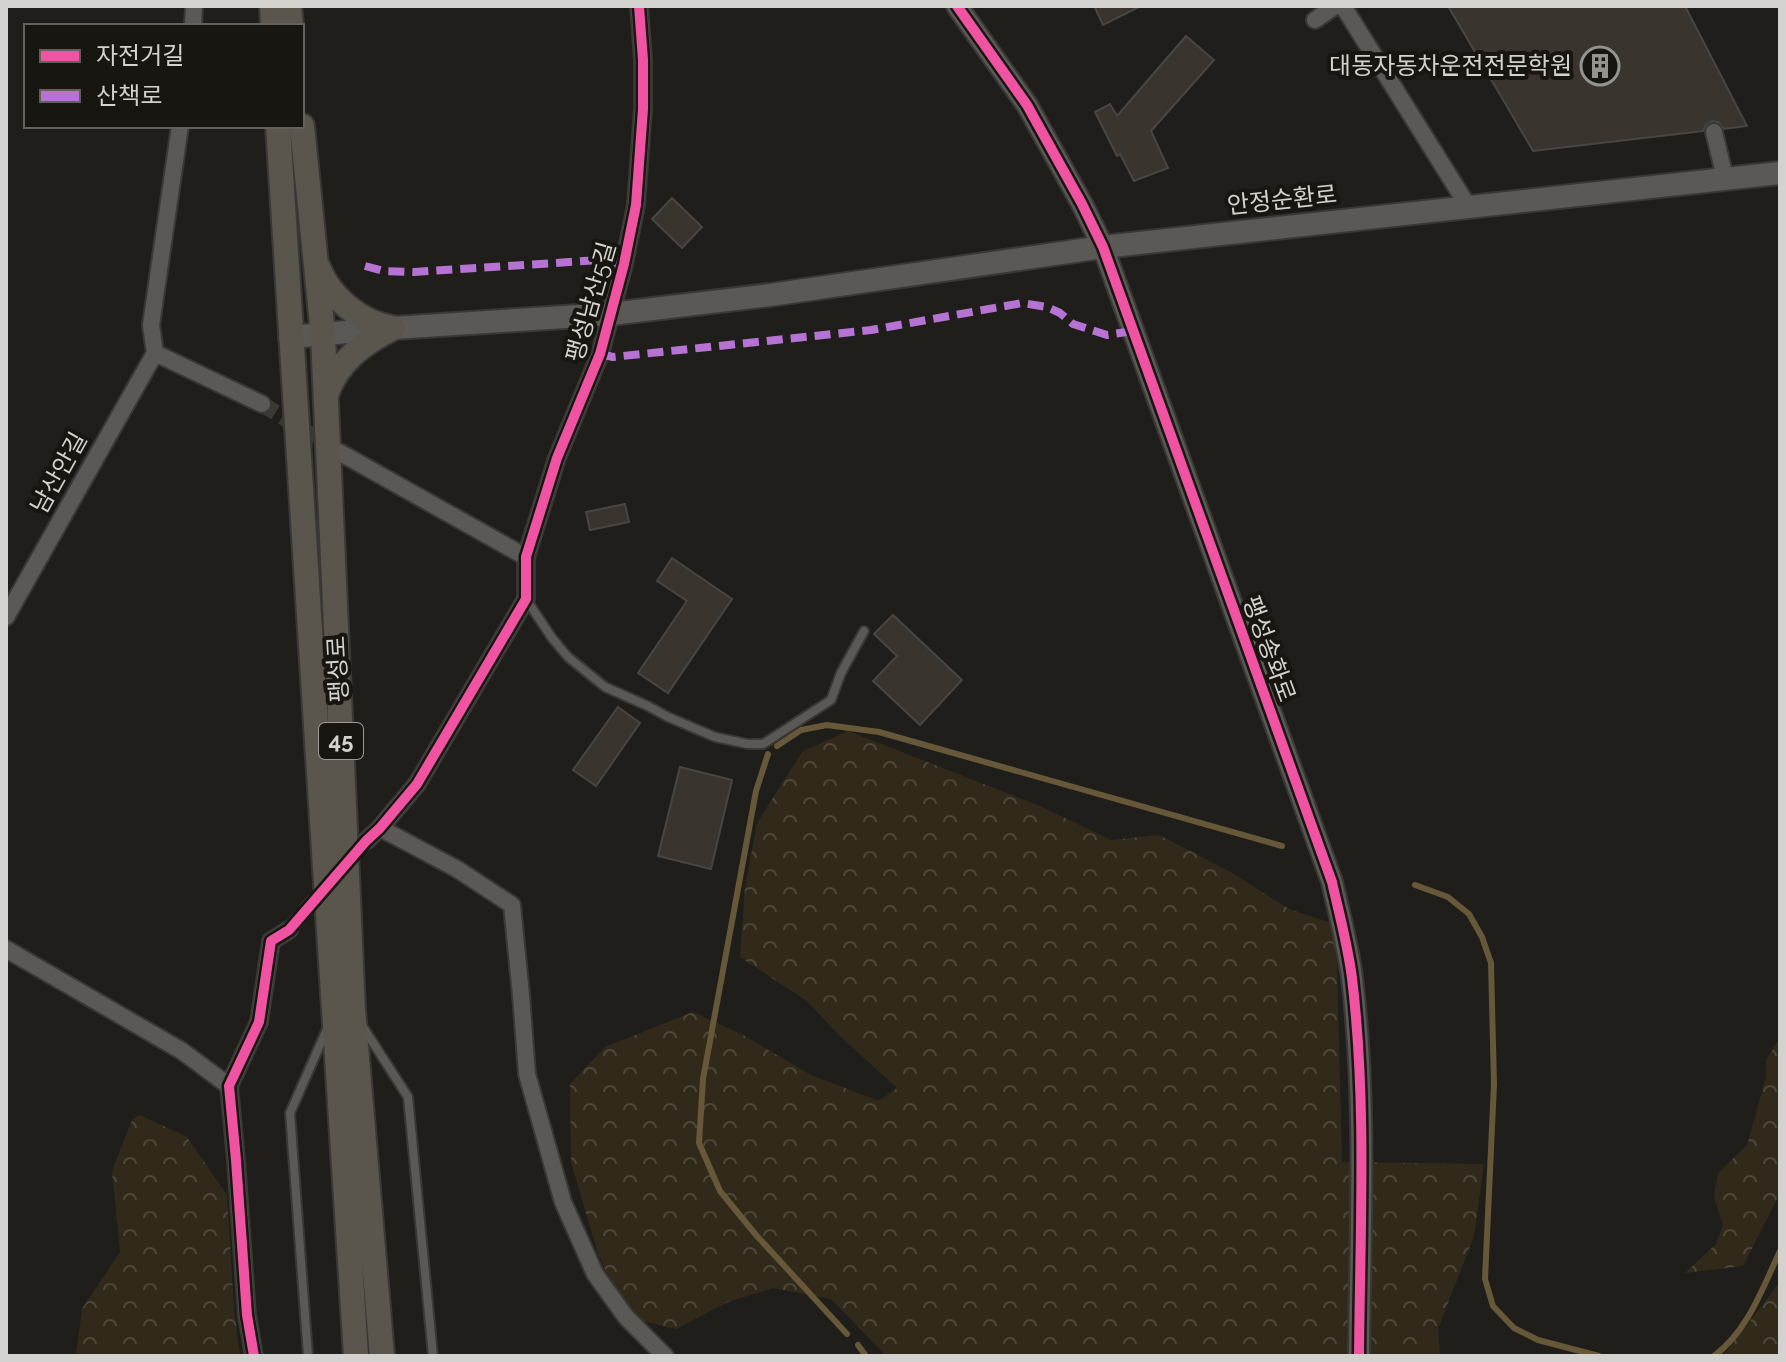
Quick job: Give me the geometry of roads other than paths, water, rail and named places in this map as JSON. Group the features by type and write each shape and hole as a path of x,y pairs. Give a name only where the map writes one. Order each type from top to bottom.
{"main road":[{"name":"팽성로","path":"278,128 290,337 344,1012 382,1356"},
{"name":"팽성로","path":"302,128 323,335 326,397 356,1356"},
{"name":"안정순환로","path":"290,337 611,314 770,295 1103,247 1780,173"},
{"path":"315,256 324,279 343,301 373,323 393,328"},
{"path":"326,397 338,370 351,355 393,328"}],"street":[{"name":"팽성남산5길","path":"526,599 526,557 557,458 600,354 636,205 643,109 639,6"},
{"name":"팽성송화로","path":"957,6 1027,105 1103,247 1332,882 1352,974 1359,1052 1359,1356"},
{"path":"1315,20 1335,6"},
{"path":"1343,6 1468,206"},
{"path":"180,128 151,325 155,353 262,404"},
{"path":"1714,132 1725,178"},
{"name":"남산안길","path":"6,617 155,353"},
{"path":"339,452 526,557"},
{"path":"366,841 417,784 526,599"},
{"path":"380,828 457,869 512,905 527,1074 563,1202 595,1274 626,1317 665,1356"},
{"path":"254,1356 247,1315 229,1086 259,1022 271,941 289,930"},
{"path":"6,949 182,1051 229,1086"}],"lane":[{"path":"526,599 568,657 605,687 715,737 748,744 763,744 831,700 841,673 864,631"},
{"path":"308,1356 290,1113 344,1012 408,1097 433,1356"}],"waterway":[{"path":"777,746 801,730 827,725 879,732 1282,846"},
{"path":"768,754 756,791 703,1079 699,1143 720,1191 847,1334"},
{"path":"1415,885 1448,897 1469,914 1482,937 1491,963 1494,1084 1485,1279 1493,1306 1514,1328 1538,1340 1599,1356"},
{"path":"1714,1356 1745,1321 1780,1251"},
{"path":"858,1345 866,1356"}],"tunnel":[{"path":"262,404 334,449"},
{"path":"289,930 328,884"}],"place":[{"name":"대동자동차운전전문학원","path":"1600,66"}]}
